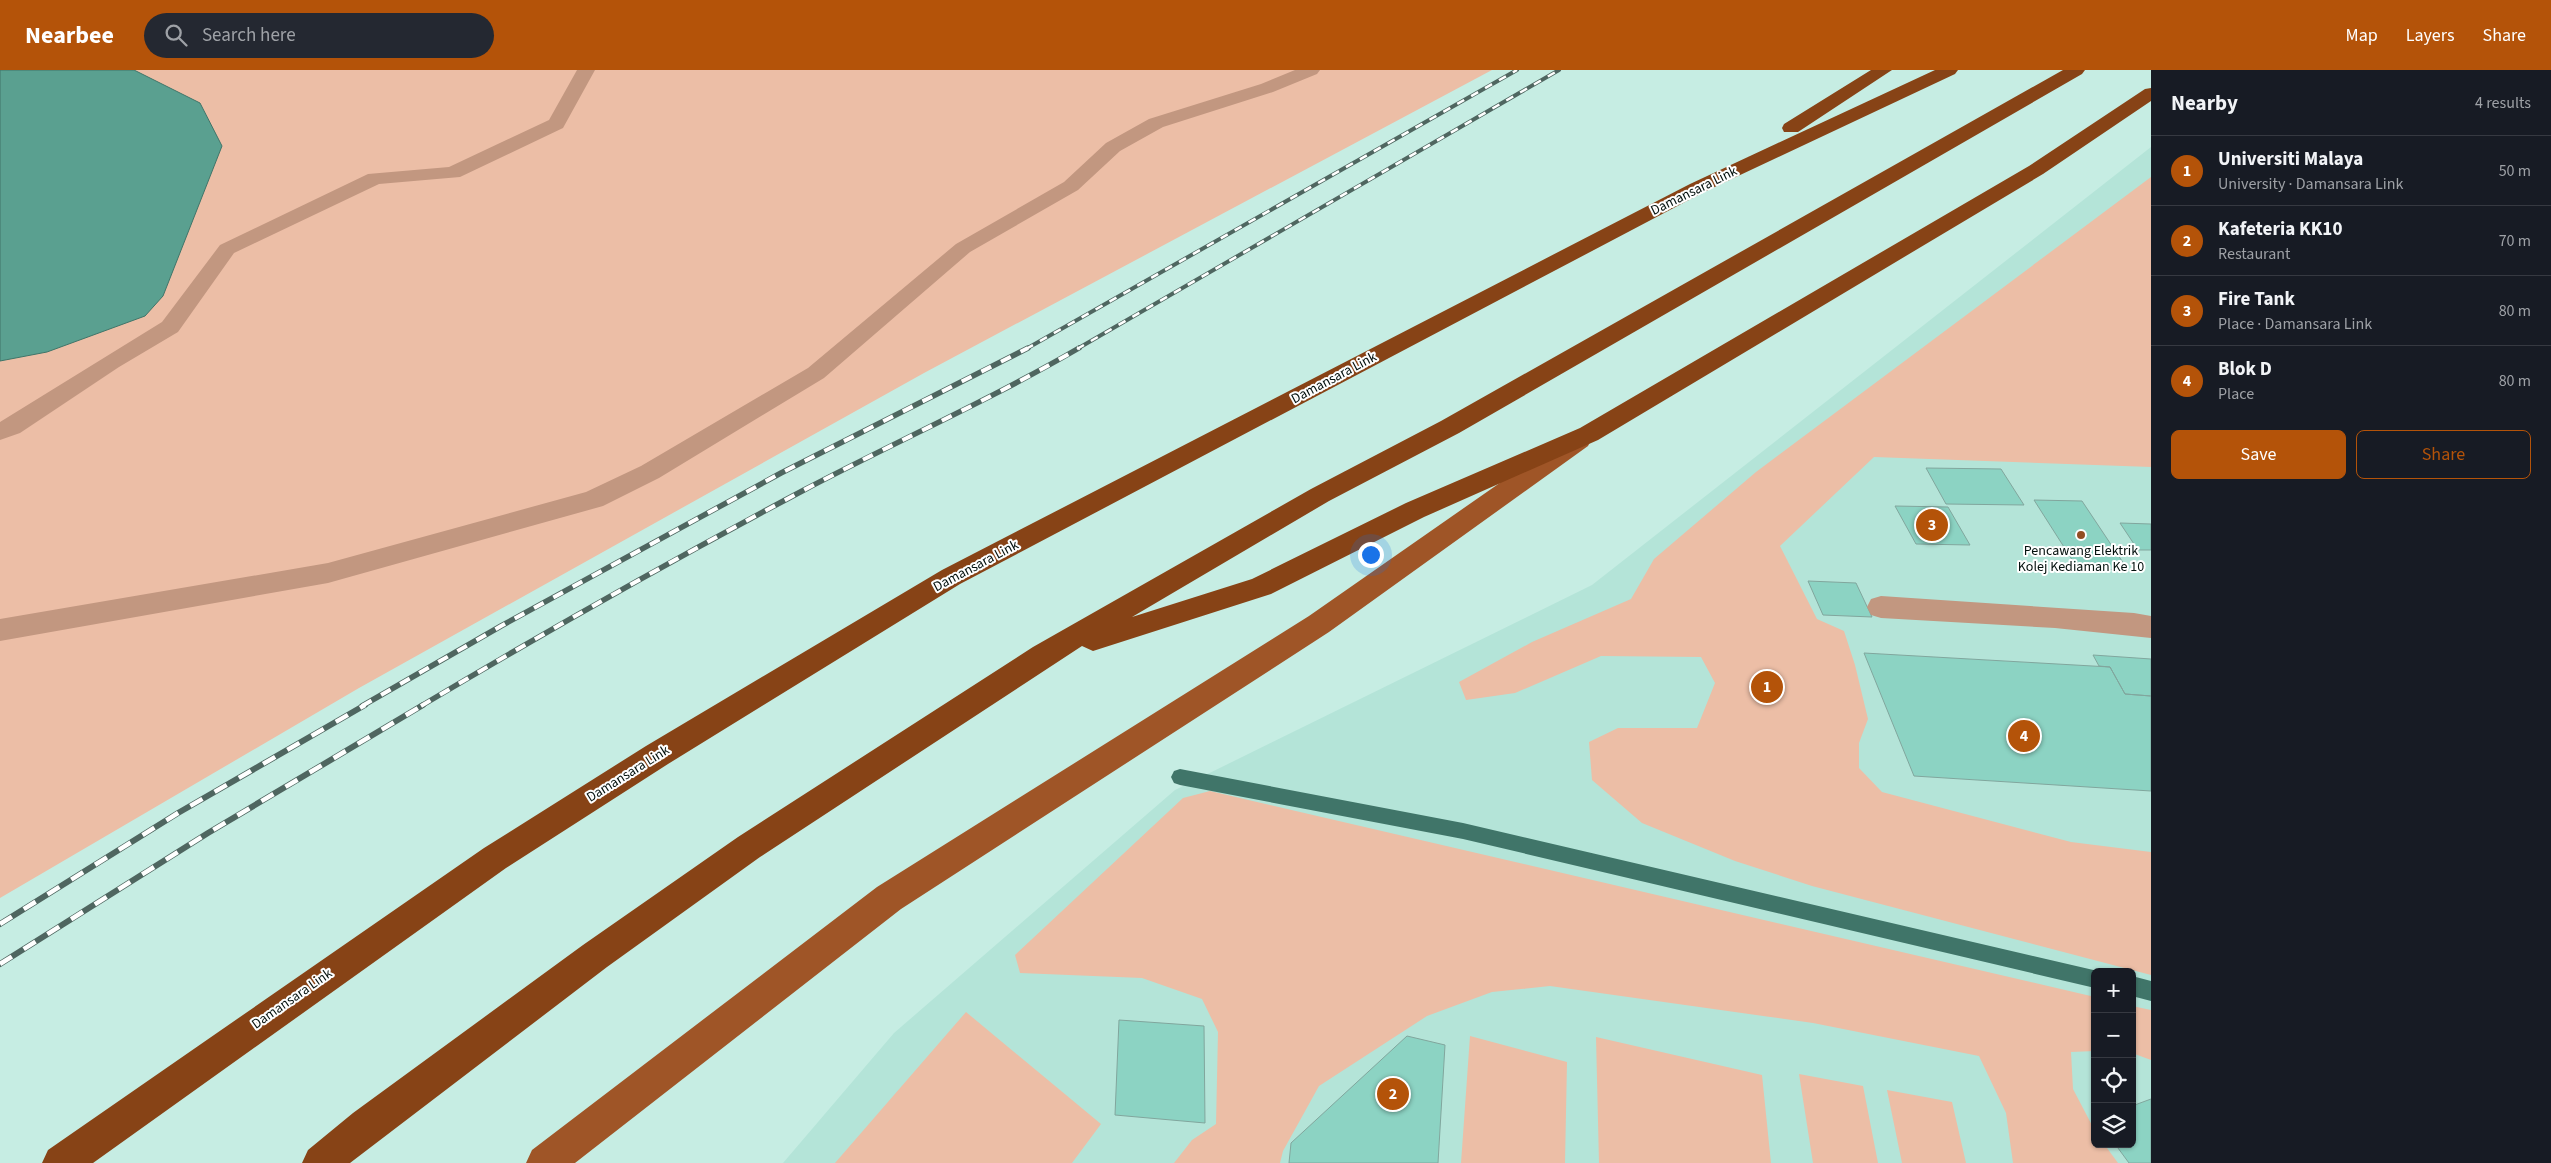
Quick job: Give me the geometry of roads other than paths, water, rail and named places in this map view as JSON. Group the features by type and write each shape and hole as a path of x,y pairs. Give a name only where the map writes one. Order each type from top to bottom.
{"highway":[{"path":"1697,188 1882,70"},
{"name":"Damansara Link","path":"61,1163 495,858 657,755 951,577 1697,188 1950,70"},
{"path":"321,1163 366,1126 595,956 749,847 1043,655 1320,495 1450,427 2076,70"},
{"path":"1043,655 1261,586 1415,510 1589,434 2036,170 2151,93"}],"main road":[{"path":"545,1163 889,898 1319,624 1589,434"}],"lane":[{"path":"0,432 11,427 111,362 170,327 227,249 375,178 453,173 556,124 586,70"},
{"path":"0,630 328,573 594,499 650,472 816,373 963,248 1071,186 1113,147 1156,124 1267,88 1311,70"},
{"path":"1881,606 2055,617 2151,627"}],"waterway":[{"path":"1180,777 1463,831 2091,977"},
{"path":"2136,987 2151,991"}],"railway":[{"path":"1026,349 1517,70"},
{"path":"1077,349 1559,70"},
{"path":"362,706 501,626 781,473 1028,348"},
{"path":"421,706 707,542 838,472 977,403 1079,348"},
{"path":"0,924 178,813 365,705"},
{"path":"0,964 208,833 423,705"}],"place":[{"name":"Fire Tank","path":"1932,525"},
{"name":"Pencawang Elektrik Kolej Kediaman Ke 10","path":"2081,535"},
{"name":"Universiti Malaya","path":"1767,687"},
{"name":"Blok D","path":"2024,736"},
{"name":"Kafeteria KK10","path":"1393,1094"}]}
